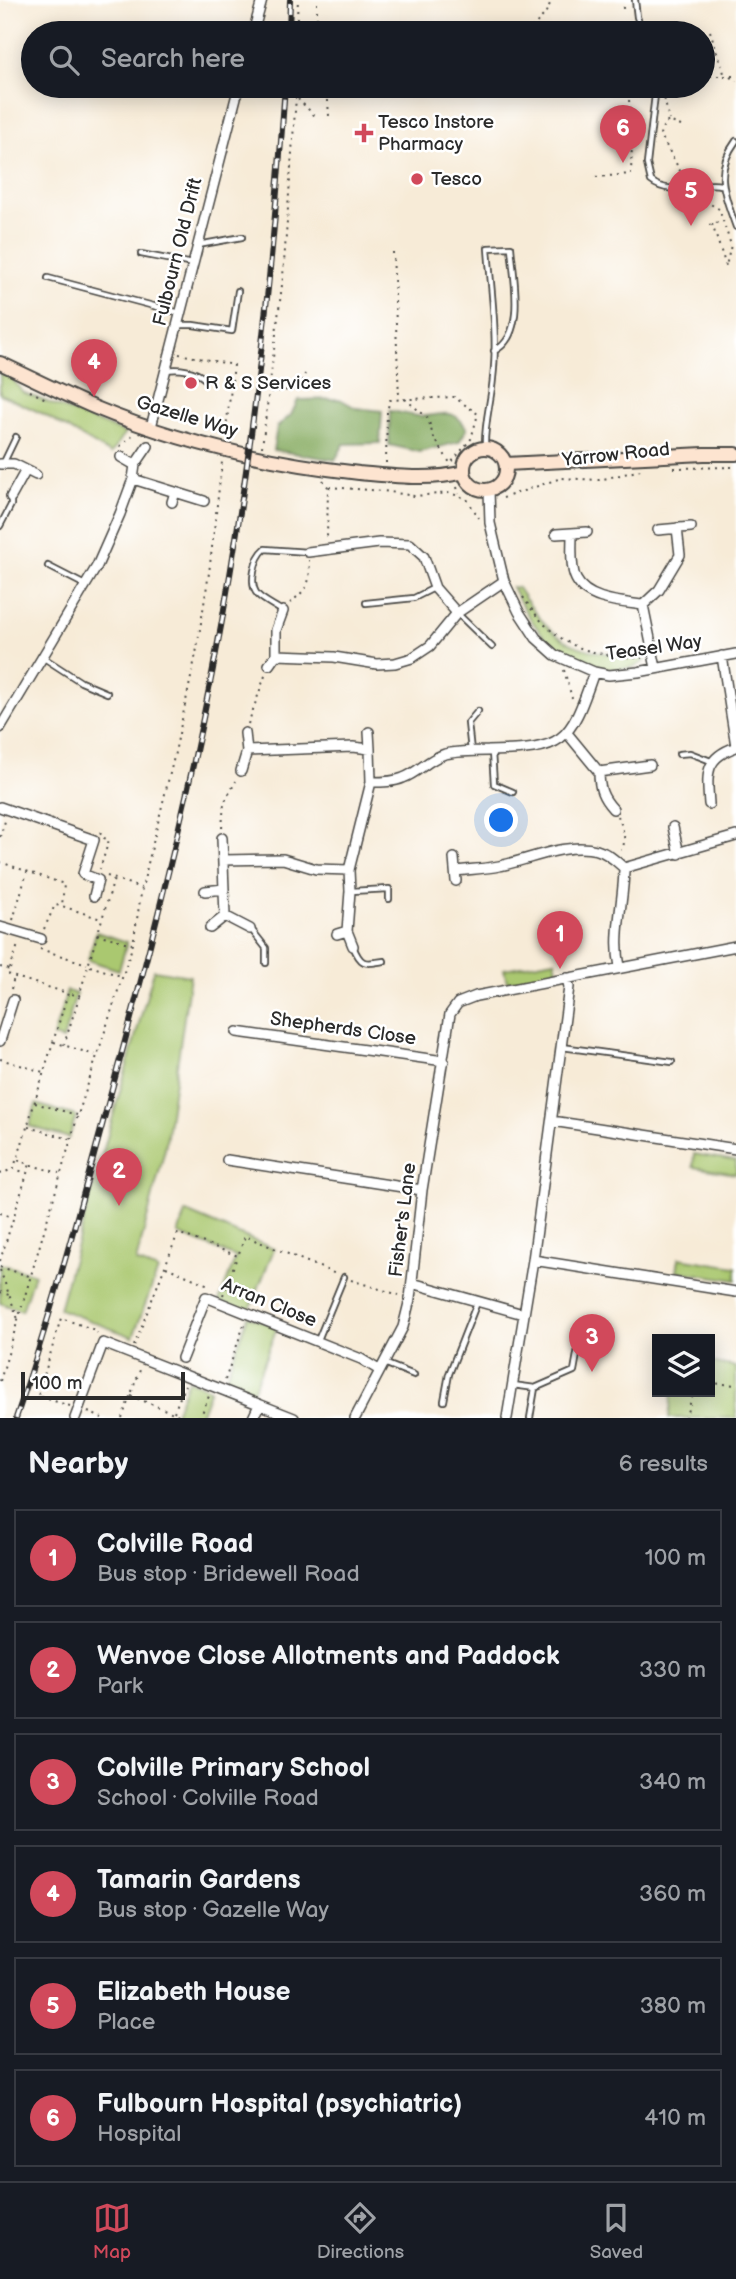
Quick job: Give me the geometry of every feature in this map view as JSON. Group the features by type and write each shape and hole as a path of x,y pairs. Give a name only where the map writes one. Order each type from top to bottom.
{"street":[{"path":"256,21 262,0"},
{"name":"Fulbourn Old Drift","path":"151,427 236,98"},
{"name":"Gazelle Way","path":"0,363 97,408 151,427 254,456"},
{"path":"0,728 86,586 120,514 133,479 135,465 148,446"},
{"path":"485,448 501,454 506,464 503,481 489,490 476,488 464,472 465,462 471,453 485,448"},
{"name":"Yarrow Road","path":"506,464 736,454"},
{"path":"254,456 317,468 385,475 432,477 464,472"},
{"path":"121,457 135,465"},
{"path":"2,463 14,464 36,475"},
{"path":"11,498 26,470"},
{"path":"133,479 204,500"},
{"name":"Teasel Way","path":"489,490 490,523 504,581 536,638 555,655 594,672 623,674 736,654"},
{"path":"172,502 175,492"},
{"path":"659,530 691,527"},
{"path":"643,605 659,590 680,555 677,528"},
{"path":"556,534 587,532"},
{"path":"572,534 576,579 586,591 599,597 643,605"},
{"path":"308,552 379,543 410,544 424,557 435,588 457,613"},
{"path":"276,655 334,657 377,664 412,658 430,646 457,613 504,581"},
{"path":"643,605 656,668"},
{"path":"268,665 276,655 276,630 283,611"},
{"path":"709,804 708,778 711,761 736,746 722,656"},
{"path":"372,782 404,778 433,758 447,754 532,750 552,744 567,733 582,708 594,672"},
{"path":"353,946 342,933 350,891 349,870 372,782 369,732"},
{"path":"241,771 247,751 245,733"},
{"path":"567,733 599,772 599,787 604,799 613,809"},
{"path":"247,751 353,747 370,749"},
{"path":"599,772 650,765"},
{"path":"4,808 94,840 83,874 99,880 94,896"},
{"path":"673,827 679,854"},
{"path":"624,868 736,836"},
{"path":"222,838 225,916"},
{"path":"456,871 499,866 577,849 596,850 615,859 624,868 617,942 620,967"},
{"path":"454,858 456,881"},
{"path":"223,860 283,859 316,869 349,870"},
{"path":"205,891 224,889"},
{"path":"210,928 225,916"},
{"path":"225,916 250,929"},
{"path":"5,929 41,939"},
{"path":"508,1418 552,1121 569,987 567,978 736,946"},
{"name":"Fisher's Lane","path":"355,1418 403,1327 410,1299 422,1190 450,1014 458,1003 476,996 567,978"},
{"path":"0,1041 13,1000"},
{"name":"Shepherds Close","path":"237,1031 444,1061"},
{"path":"552,1121 736,1149"},
{"path":"227,1160 422,1190"},
{"path":"533,1260 736,1292"},
{"path":"412,1283 523,1314"},
{"name":"Arran Close","path":"182,1359 206,1297 381,1366"},
{"path":"77,1413 103,1343 294,1418"},
{"path":"253,1418 259,1405"}],"lane":[{"path":"635,0 638,21"},
{"path":"655,98 647,164 651,181 670,190 711,183 721,185"},
{"path":"736,141 727,158 721,185 736,227"},
{"path":"198,246 242,237"},
{"path":"485,448 494,377 488,248 511,247 516,316 510,334 501,348 494,351"},
{"path":"141,254 194,264"},
{"path":"48,278 181,313"},
{"path":"178,325 232,331 238,291"},
{"path":"165,370 185,370 205,379"},
{"path":"2,463 16,437"},
{"path":"0,526 11,505 11,498"},
{"path":"283,611 256,592 253,584 258,556 265,549 308,552"},
{"path":"48,566 86,586"},
{"path":"366,603 414,598 435,588"},
{"path":"457,613 492,647"},
{"path":"43,658 81,682 107,693"},
{"path":"471,751 468,723 478,711"},
{"path":"492,751 494,784 513,792"},
{"path":"679,754 690,754 711,761"},
{"path":"350,891 389,889 389,899"},
{"path":"250,929 266,948 266,963"},
{"path":"353,946 358,959 366,964 384,961"},
{"path":"561,1047 672,1062"},
{"path":"318,1341 344,1277"},
{"path":"444,1401 449,1374 478,1300"},
{"path":"512,1384 535,1388 574,1371 579,1343"},
{"path":"381,1366 414,1375"},
{"path":"530,1418 535,1388"}],"path":[{"path":"297,21 298,0"},
{"path":"317,0 317,21"},
{"path":"538,21 552,0"},
{"path":"622,8 629,7"},
{"path":"715,46 725,76"},
{"path":"715,76 736,76"},
{"path":"729,76 736,82"},
{"path":"254,456 270,392 283,277 296,98"},
{"path":"297,98 317,118"},
{"path":"327,98 328,116"},
{"path":"596,177 631,174 629,98"},
{"path":"664,98 669,121"},
{"path":"669,121 681,126"},
{"path":"669,121 664,124 660,134 685,180"},
{"path":"632,140 644,127"},
{"path":"687,194 716,205 725,220 731,245 726,266 710,224 725,220"},
{"path":"393,251 399,398"},
{"path":"0,1381 96,1055 133,944 142,888 196,654 209,573 234,365 170,352"},
{"path":"270,392 297,389 305,374"},
{"path":"384,491 390,400 399,398 454,397 478,414 471,439 450,464 433,436 428,418 404,398"},
{"path":"121,457 119,450 123,442 151,427"},
{"name":"Yarrow Road","path":"671,468 736,467"},
{"name":"Yarrow Road","path":"503,498 561,478 599,480 648,468"},
{"path":"329,549 326,533 328,487 414,496 450,493 467,499 479,518"},
{"path":"457,487 459,495"},
{"path":"283,611 306,591 311,576 308,552"},
{"path":"523,596 563,642 598,653 654,657"},
{"path":"245,733 268,665"},
{"path":"222,838 224,803 241,771"},
{"path":"0,837 4,808"},
{"path":"613,809 623,827 624,846 615,859"},
{"path":"0,862 64,884 62,906"},
{"path":"5,929 27,871"},
{"path":"64,1045 114,880 142,888"},
{"path":"102,919 55,905 48,916 38,949 122,977"},
{"path":"22,934 9,975 79,996"},
{"path":"97,934 133,944"},
{"path":"0,967 10,970"},
{"path":"14,1169 68,993"},
{"path":"53,1042 96,1055"},
{"path":"0,1059 44,1072"},
{"path":"34,1102 78,1115"},
{"path":"27,1126 71,1140"},
{"path":"17,1160 60,1174"},
{"path":"0,1261 30,1164"},
{"path":"0,1174 14,1169 27,1173"},
{"path":"0,1213 13,1218"},
{"path":"131,1354 178,1233 237,1256"},
{"path":"220,1303 245,1236 344,1277 410,1299"},
{"path":"165,1267 205,1283 206,1297"},
{"path":"0,1268 31,1276"},
{"path":"0,1268 18,1320"},
{"path":"0,1292 10,1296"},
{"path":"200,1418 217,1389 248,1314"},
{"path":"102,1418 77,1413 38,1396 61,1318 95,1330 103,1343"},
{"path":"122,1418 144,1359"},
{"path":"174,1413 188,1377"},
{"path":"715,1383 736,1385"},
{"path":"130,1396 186,1418"},
{"path":"685,1418 692,1397"}],"green space":[{"path":"0,373 12,378 22,392 125,433 111,454 41,413 0,394"},
{"path":"340,399 356,408 382,411 380,443 344,444 335,460 273,450 277,427 291,415 298,400"},
{"path":"390,411 418,416 450,414 456,416 467,429 459,442 420,452 389,445"},
{"path":"512,587 518,588 545,624 571,644 603,653 647,658 637,666 617,669 598,668 581,663 552,645 540,632"},
{"path":"96,932 127,942 119,970 88,960"},
{"path":"555,960 558,973 507,982 504,969"},
{"path":"154,970 190,976 165,1149 136,1262 158,1270 133,1337 59,1309"},
{"path":"67,991 76,994 63,1040 53,1037"},
{"path":"36,1104 76,1116 69,1138 29,1126"},
{"path":"694,1154 736,1161 736,1174 693,1167"},
{"path":"186,1212 274,1249 249,1312 219,1301 236,1257 178,1234"},
{"path":"679,1258 736,1267 736,1280 677,1271"},
{"path":"0,1264 34,1274 22,1311 0,1303"},
{"path":"248,1316 277,1327 250,1399 222,1388"},
{"path":"715,1363 736,1367 736,1418 669,1418 671,1397 715,1397"},
{"path":"188,1380 210,1389 199,1418 188,1418 175,1413"}],"railway":[{"path":"289,21 290,0"},
{"path":"16,1418 67,1254 129,1026 162,898 206,705 240,514 256,393 276,209 284,98"}],"place":[{"name":"Tesco Instore Pharmacy","path":"364,133"},
{"name":"Fulbourn Hospital (psychiatric)","path":"623,163"},
{"name":"Tesco","path":"417,179"},
{"name":"Elizabeth House","path":"691,226"},
{"name":"R & S Services","path":"191,383"},
{"name":"Tamarin Gardens","path":"94,397"},
{"name":"Colville Road","path":"560,969"},
{"name":"Wenvoe Close Allotments and Paddock","path":"119,1206"},
{"name":"Colville Primary School","path":"592,1372"}]}
